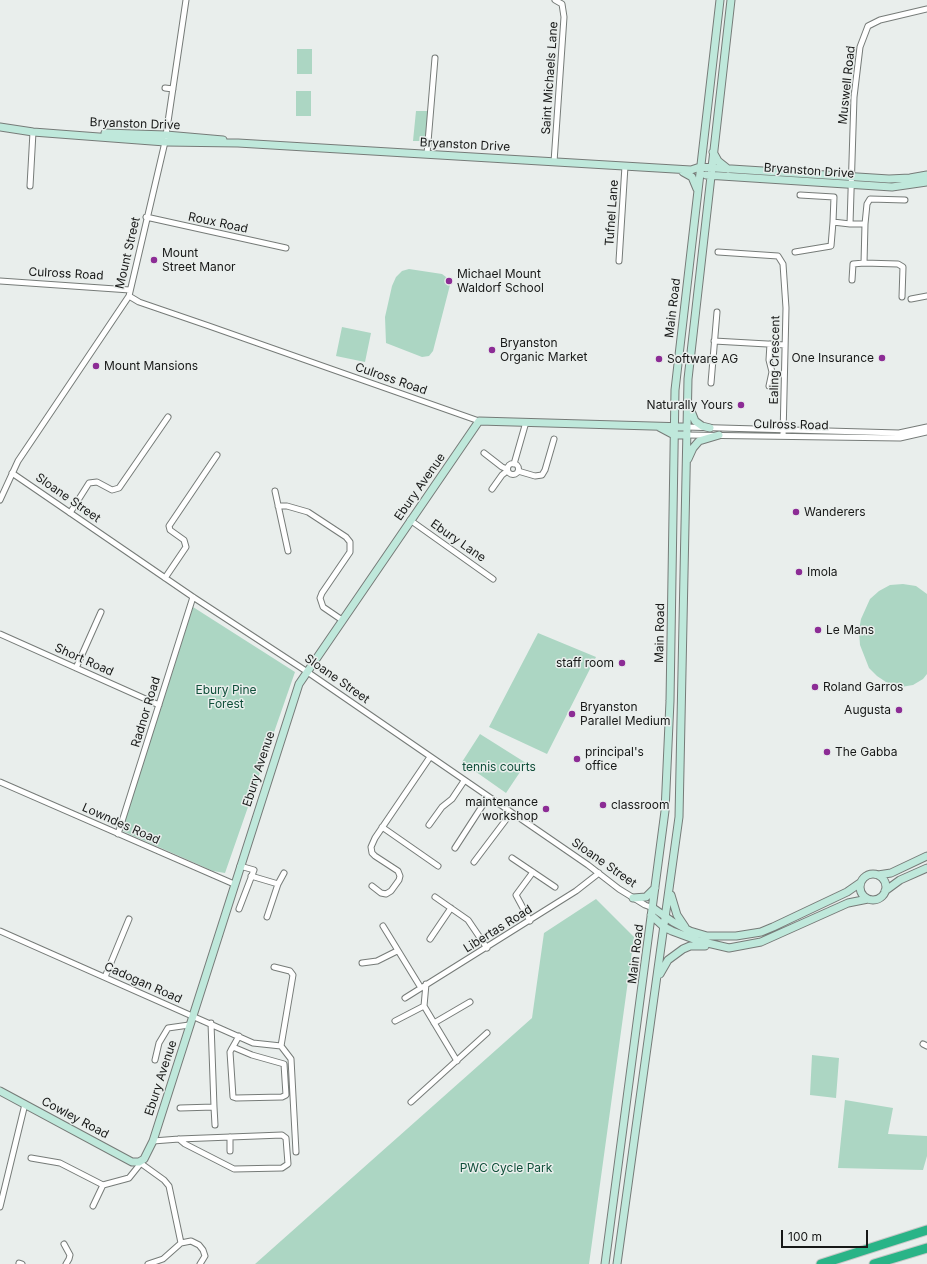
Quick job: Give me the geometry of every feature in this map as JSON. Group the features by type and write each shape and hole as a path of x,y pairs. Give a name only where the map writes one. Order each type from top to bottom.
{"highway":[{"path":"821,1264 927,1230"},
{"path":"874,1264 927,1248"}],"main road":[{"name":"Main Road","path":"605,1264 665,811 669,738 674,427 677,368 720,0"},
{"name":"Main Road","path":"617,1264 670,889 680,798 686,431 690,361 731,0"},
{"name":"Bryanston Drive","path":"0,127 33,132 79,134 98,132 238,143 851,181 910,178 927,175"},
{"path":"713,152 718,161 728,169"},
{"path":"674,169 688,173 692,177 697,193"},
{"name":"Bryanston Drive","path":"711,172 728,169 899,187 927,182"},
{"path":"688,400 695,421 702,426 710,428"},
{"name":"Culross Road","path":"479,421 657,426 674,427 686,431"},
{"name":"Ebury Avenue","path":"140,1163 148,1154 153,1141 296,689 306,671 479,421"},
{"name":"Culross Road","path":"657,426 674,435 686,431"},
{"path":"686,464 696,444 719,435"},
{"path":"878,875 885,883 885,891 883,896 877,900 868,899 860,891 860,883 867,875 891,873 927,856"},
{"path":"916,861 927,861"},
{"path":"900,868 909,876"},
{"path":"885,891 909,876 927,868"},
{"name":"Sloane Street","path":"651,910 665,916 686,929 708,936 726,937 760,932 847,892 860,883"},
{"path":"633,898 646,897 656,887"},
{"path":"670,889 676,915 686,929"},
{"name":"Sloane Street","path":"651,910 664,927 699,942 729,948 761,942 848,903 868,899"},
{"path":"657,980 668,960 683,949 699,946 729,948"},
{"name":"Cowley Road","path":"0,1091 132,1162 140,1163"}],"street":[{"name":"Mount Street","path":"0,500 12,473 64,391 130,293 146,217 166,138 186,0"},
{"name":"Saint Michaels Lane","path":"554,162 564,17 562,4 555,0"},
{"name":"Muswell Road","path":"850,224 854,97 857,65 866,29 874,21 927,9"},
{"path":"427,154 435,58"},
{"path":"165,88 173,89"},
{"path":"30,186 33,132"},
{"name":"Tufnel Lane","path":"619,261 625,166"},
{"path":"795,252 831,246 834,197 800,195"},
{"path":"864,263 865,224 867,204 870,199 905,200"},
{"name":"Roux Road","path":"146,217 286,248"},
{"path":"833,222 865,224"},
{"name":"Ealing Crescent","path":"718,252 778,256 784,267 786,308 783,436"},
{"path":"852,280 852,264 864,263 902,266 902,297"},
{"name":"Culross Road","path":"0,281 130,293 139,302 479,421"},
{"path":"911,299 927,296"},
{"path":"711,383 717,312"},
{"path":"714,341 785,345"},
{"path":"769,386 772,372 769,360 770,344"},
{"path":"70,513 89,483 97,482 112,490 119,488 168,417"},
{"path":"514,464 526,422"},
{"name":"Culross Road","path":"686,431 710,428 904,433 927,427"},
{"name":"Culross Road","path":"686,431 719,435 900,438 927,432"},
{"path":"484,453 512,475 518,472 535,476 542,474 545,470 554,439"},
{"path":"165,578 186,546 184,540 170,530 169,526 217,455"},
{"path":"492,489 502,474 507,470 509,465 514,464"},
{"path":"514,464 518,468 518,472"},
{"name":"Sloane Street","path":"12,473 193,597 306,671 651,910"},
{"path":"275,491 288,551"},
{"path":"278,506 287,506 308,512 346,537 350,542 350,552 320,598 324,608 342,620"},
{"name":"Ebury Lane","path":"410,520 494,579"},
{"name":"Radnor Road","path":"118,834 193,597"},
{"path":"76,668 101,612"},
{"name":"Short Road","path":"0,634 159,705"},
{"path":"372,886 381,893 388,893 400,878 398,872 372,853 373,842 430,757"},
{"path":"428,825 440,809 452,799 464,781"},
{"name":"Lowndes Road","path":"0,782 234,884"},
{"path":"455,848 488,797"},
{"path":"474,862 511,813"},
{"path":"382,827 438,866"},
{"path":"512,858 555,887"},
{"path":"239,909 253,868 240,866"},
{"path":"530,921 516,896 533,872"},
{"path":"267,917 278,884 284,873"},
{"name":"Libertas Road","path":"405,998 530,921 576,891 599,873"},
{"path":"251,876 278,884"},
{"path":"435,897 468,920 487,948"},
{"path":"430,939 451,908"},
{"path":"105,977 129,919"},
{"path":"383,926 421,988"},
{"name":"Cadogan Road","path":"0,931 253,1043 281,1046"},
{"path":"362,963 377,961 398,951"},
{"path":"274,967 290,971 293,975 281,1046 291,1059 296,1152"},
{"path":"426,984 424,1006 457,1061"},
{"path":"434,1023 470,1002"},
{"path":"394,1020 424,1006"},
{"path":"211,1024 215,1125"},
{"path":"155,1060 159,1043 168,1028 190,1025"},
{"path":"411,1102 487,1033"},
{"path":"233,1047 252,1056 284,1064 285,1096 234,1098 232,1094 230,1052 239,1036"},
{"path":"0,1207 25,1104"},
{"path":"180,1108 214,1107"},
{"path":"153,1141 179,1139 230,1137 284,1136 286,1138 288,1164 282,1168 234,1169 185,1144 179,1139"},
{"path":"230,1137 230,1151"},
{"path":"31,1158 60,1163 103,1186 129,1178 140,1163 164,1180 169,1186 181,1243"},
{"path":"94,1206 103,1186"},
{"path":"148,1264 163,1259 181,1243 191,1241 199,1245 204,1256 200,1264"},
{"path":"64,1244 70,1255 70,1259 66,1264"}],"green space":[{"path":"297,49 312,49 312,74 297,74"},
{"path":"296,91 311,91 311,116 296,116"},
{"path":"416,111 429,111 426,141 413,141"},
{"path":"409,269 442,274 450,280 433,351 429,356 422,357 386,343 385,317 392,286 396,277 402,271"},
{"path":"342,327 371,333 365,362 336,356"},
{"path":"903,584 916,586 927,594 927,674 923,679 913,685 895,688 877,676 869,668 860,645 859,631 861,619 870,599 879,591 890,585"},
{"name":"Ebury Pine Forest","path":"193,607 295,672 225,873 213,871 118,829 162,705"},
{"path":"538,633 596,657 547,754 489,727"},
{"name":"tennis courts","path":"480,734 526,763 506,793 462,762"},
{"name":"PWC Cycle Park","path":"596,899 634,937 589,1264 255,1264 532,1018 544,933"},
{"path":"812,1055 839,1058 836,1098 810,1095"},
{"path":"845,1100 893,1108 888,1134 927,1136 927,1156 923,1170 838,1168"}],"place":[{"name":"Mount Street Manor","path":"154,260"},
{"name":"Michael Mount Waldorf School","path":"449,281"},
{"name":"Bryanston Organic Market","path":"492,350"},
{"name":"One Insurance","path":"882,358"},
{"name":"Software AG","path":"659,359"},
{"name":"Mount Mansions","path":"96,366"},
{"name":"Naturally Yours","path":"741,405"},
{"name":"Wanderers","path":"796,512"},
{"name":"Imola","path":"799,572"},
{"name":"Le Mans","path":"818,630"},
{"name":"staff room","path":"622,663"},
{"name":"Roland Garros","path":"815,687"},
{"name":"Augusta","path":"899,710"},
{"name":"Bryanston Parallel Medium","path":"572,714"},
{"name":"The Gabba","path":"827,752"},
{"name":"principal's office","path":"577,759"},
{"name":"classroom","path":"603,805"},
{"name":"maintenance workshop","path":"546,809"}]}
